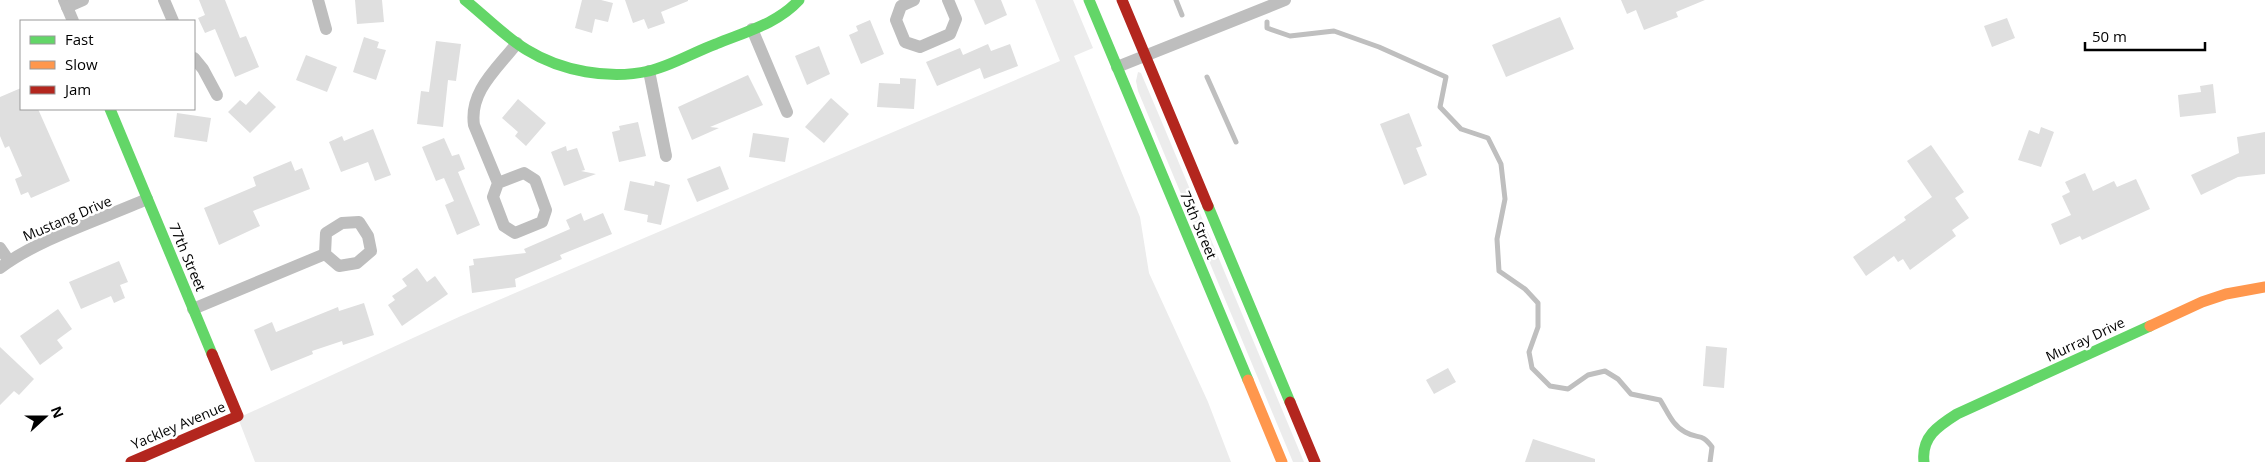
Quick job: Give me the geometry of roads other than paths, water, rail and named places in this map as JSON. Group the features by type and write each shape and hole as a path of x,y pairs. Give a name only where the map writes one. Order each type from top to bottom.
{"street":[{"path":"73,20 66,3 83,0"},
{"path":"164,0 173,20"},
{"path":"318,0 326,29"},
{"path":"464,0 536,56 582,71 622,74 649,71 752,29 779,17 794,7 798,0"},
{"path":"914,0 901,6 896,20 904,42 920,47 950,34 956,19 948,0"},
{"name":"75th Street","path":"1089,0 1282,462"},
{"name":"75th Street","path":"1122,0 1139,58 1315,462"},
{"path":"1117,68 1284,0"},
{"path":"752,29 786,112"},
{"path":"498,183 524,173 535,180 546,210 542,222 515,233 504,226 493,197 498,183 474,125 473,107 478,92 517,43"},
{"path":"195,59 217,94"},
{"path":"649,71 666,156"},
{"name":"77th Street","path":"110,110 238,416"},
{"name":"Mustang Drive","path":"4,265 44,243 147,200"},
{"path":"0,248 4,265"},
{"path":"193,309 325,254"},
{"name":"Murray Drive","path":"1924,462 1922,453 1926,438 1938,426 1957,414 2202,302 2226,294 2265,286"},
{"name":"Yackley Avenue","path":"131,462 238,416"}],"waterway":[{"path":"1176,0 1182,15"},
{"path":"1267,22 1267,28 1290,36 1334,31 1379,47 1446,77 1440,107 1461,129 1488,138 1501,164 1505,199 1497,239 1499,271 1525,289 1538,303 1538,327 1529,352 1532,368 1550,386 1568,389 1588,375 1605,371 1618,379 1631,394 1660,400 1677,426 1690,434 1705,439 1712,447 1710,462"},
{"path":"1207,77 1236,142"}]}
